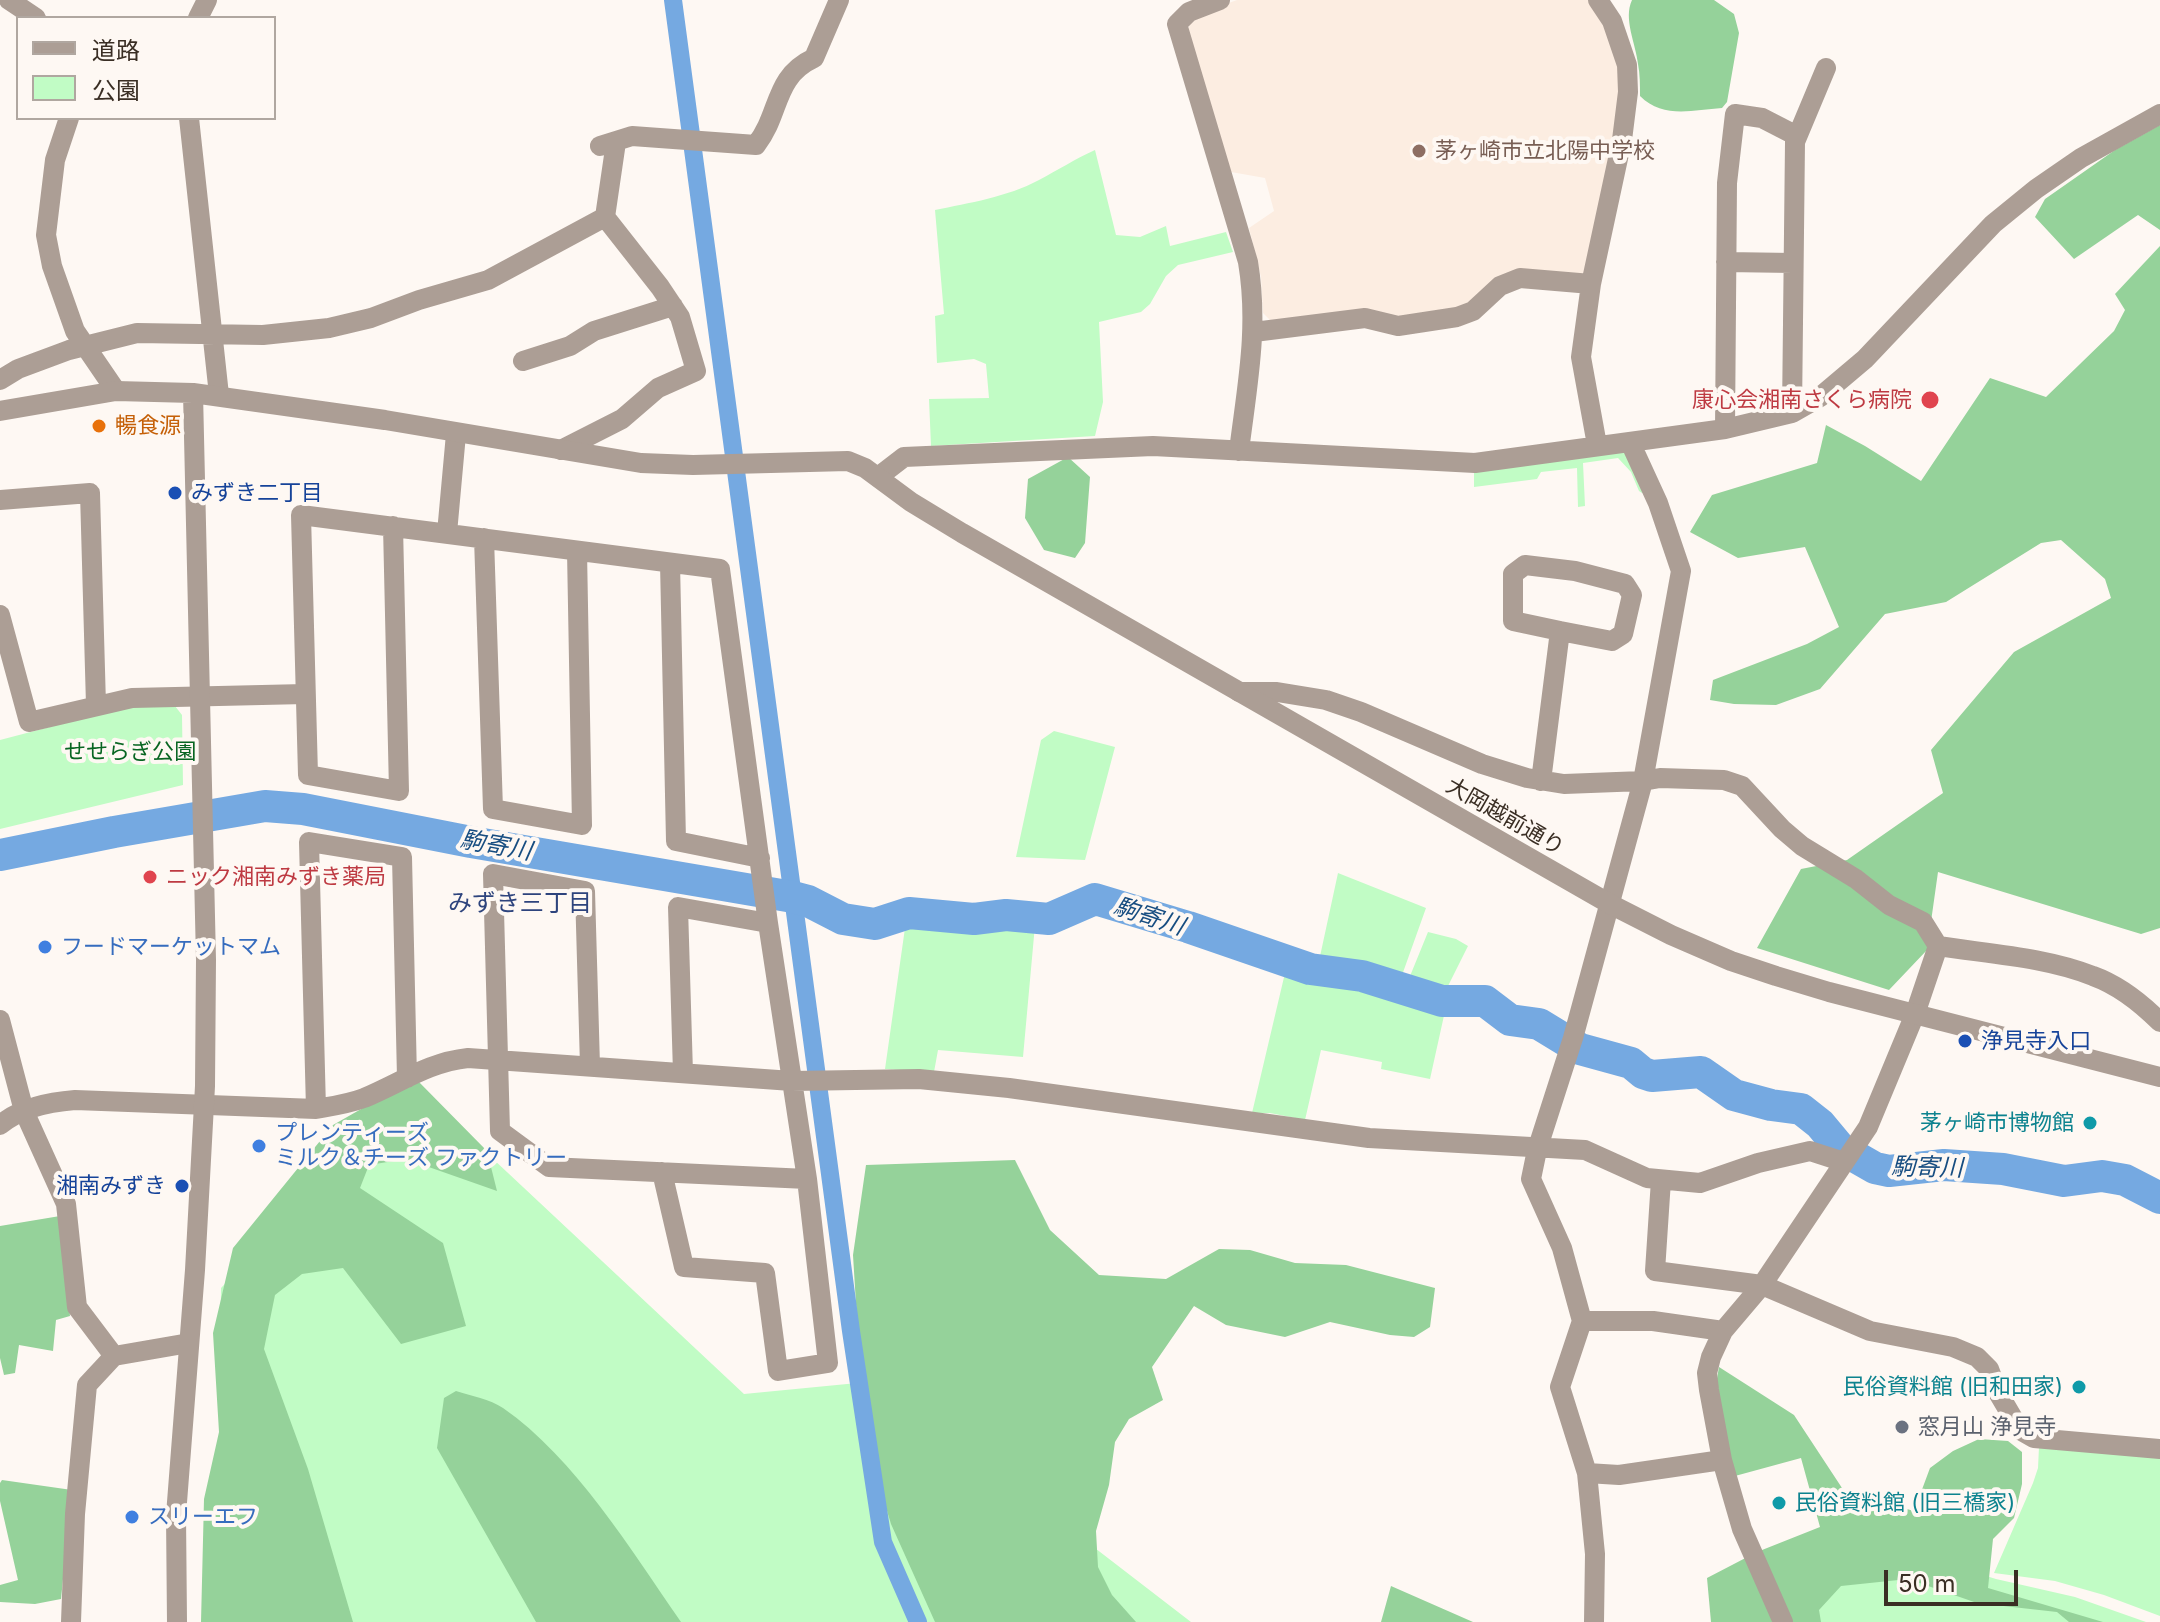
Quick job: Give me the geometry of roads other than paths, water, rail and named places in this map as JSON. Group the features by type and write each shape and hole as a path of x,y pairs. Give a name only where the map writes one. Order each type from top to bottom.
{"street":[{"path":"9,0 33,16"},
{"path":"561,450 622,419 658,388 696,371 680,317 605,217 608,144 632,136 756,145 765,134 788,75 814,58 839,0"},
{"path":"1220,0 1189,12 1177,24 1248,262 1253,296 1254,332 1239,451"},
{"path":"1597,445 1581,357 1591,284 1622,140 1628,92 1627,65 1612,21 1598,0"},
{"path":"1792,413 1797,136 1826,68"},
{"path":"1725,429 1727,183 1735,114 1762,118 1797,136"},
{"path":"878,477 904,457 1105,446 1475,463 1725,429 1792,413 1820,397 1865,359 1993,224 2036,189 2081,158 2160,114"},
{"path":"68,120 55,160 46,235 52,266 75,331 116,391"},
{"path":"189,120 219,395"},
{"path":"0,380 18,369 84,345 137,333 263,335 329,328 371,318 488,280 605,217"},
{"path":"1726,262 1793,263"},
{"path":"1254,332 1365,318 1398,326 1457,317 1473,311 1500,286 1520,278 1591,284"},
{"path":"523,361 570,346 594,331 673,306"},
{"name":"大岡越前通り","path":"0,411 116,391 193,393 385,420 641,463 848,461 878,477 911,502 962,533 1610,904 1731,961 1829,992 2160,1077"},
{"path":"177,1622 176,1515 204,1106 206,960 193,393"},
{"path":"447,533 456,434"},
{"path":"1594,1622 1595,1554 1587,1473 1560,1387 1582,1321 1562,1248 1531,1179 1643,781 1681,571 1658,503 1630,442"},
{"path":"0,500 90,493 96,705"},
{"path":"393,526 399,791 308,775 301,515 393,526 720,569 807,1179 828,1363 778,1371 765,1273 684,1267 662,1172"},
{"path":"484,538 493,809 582,825 577,551"},
{"path":"670,563 676,841 761,866"},
{"path":"1525,565 1575,571 1625,584 1632,595 1623,634 1612,641 1560,631 1513,621 1513,574 1525,565"},
{"path":"0,615 29,722 132,698 305,694"},
{"path":"1541,781 1560,631"},
{"path":"1239,692 1277,692 1326,700 1482,764 1541,781 1564,784 1660,778 1724,780 1742,786 1802,846 1856,879 1889,905 1923,922 1938,946 2045,963 2094,976 2131,996 2160,1022"},
{"path":"316,1109 309,842 402,857 407,1078"},
{"path":"590,1066 585,891 493,874 500,1131 549,1167 807,1179"},
{"path":"683,1073 678,907 767,915"},
{"path":"1783,1622 1742,1529 1722,1460 1707,1373 1723,1331 1762,1285 1868,1127 1915,1014 1938,946"},
{"path":"0,1020 24,1111 66,1204 77,1307 114,1356"},
{"path":"0,1125 24,1111 53,1102 75,1100 316,1109 353,1101 446,1060 468,1058 792,1081 919,1079 1134,1104 1369,1138 1537,1150 1585,1150 1647,1178 1700,1183 1758,1163 1810,1151 1848,1157"},
{"path":"1661,1180 1655,1271 1762,1285 1870,1331 1953,1347 1977,1357 1989,1369 1997,1391 2020,1430 2034,1438 2160,1449"},
{"path":"1582,1321 1653,1321 1723,1331"},
{"path":"71,1622 75,1514 87,1385 114,1356 189,1343"},
{"path":"1587,1473 1619,1475 1722,1460"}],"waterway":[{"path":"673,0 851,1331 883,1542 918,1622"},
{"name":"駒寄川","path":"0,855 265,806 303,809 471,842 793,897 843,919 875,924 909,913 974,919 1006,915 1049,919 1095,899 1310,969 1362,976 1442,1001 1485,1001 1510,1020 1539,1024 1580,1049 1631,1063 1652,1076 1701,1072 1734,1095 1801,1109 1820,1124 1840,1148 1875,1168 1889,1171 1944,1165 2003,1169 2064,1181 2102,1176 2125,1180 2160,1198"}],"place":[{"name":"茅ヶ崎市立北陽中学校","path":"1419,151"},
{"name":"康心会湘南さくら病院","path":"1930,400"},
{"name":"暢食源","path":"99,426"},
{"name":"みずき二丁目","path":"175,493"},
{"name":"ニック湘南みずき薬局","path":"150,877"},
{"name":"フードマーケットマム","path":"45,947"},
{"name":"浄見寺入口","path":"1965,1041"},
{"name":"茅ヶ崎市博物館","path":"2090,1123"},
{"name":"プレンティーズ ミルク＆チーズ ファクトリー","path":"259,1146"},
{"name":"湘南みずき","path":"182,1186"},
{"name":"民俗資料館 (旧和田家)","path":"2079,1387"},
{"name":"窓月山 浄見寺","path":"1902,1427"},
{"name":"民俗資料館 (旧三橋家)","path":"1779,1503"},
{"name":"スリーエフ","path":"132,1517"}],"district":[{"name":"みずき三丁目","path":"520,904"}],"park label":[{"name":"せせらぎ公園","path":"130,752"}]}
